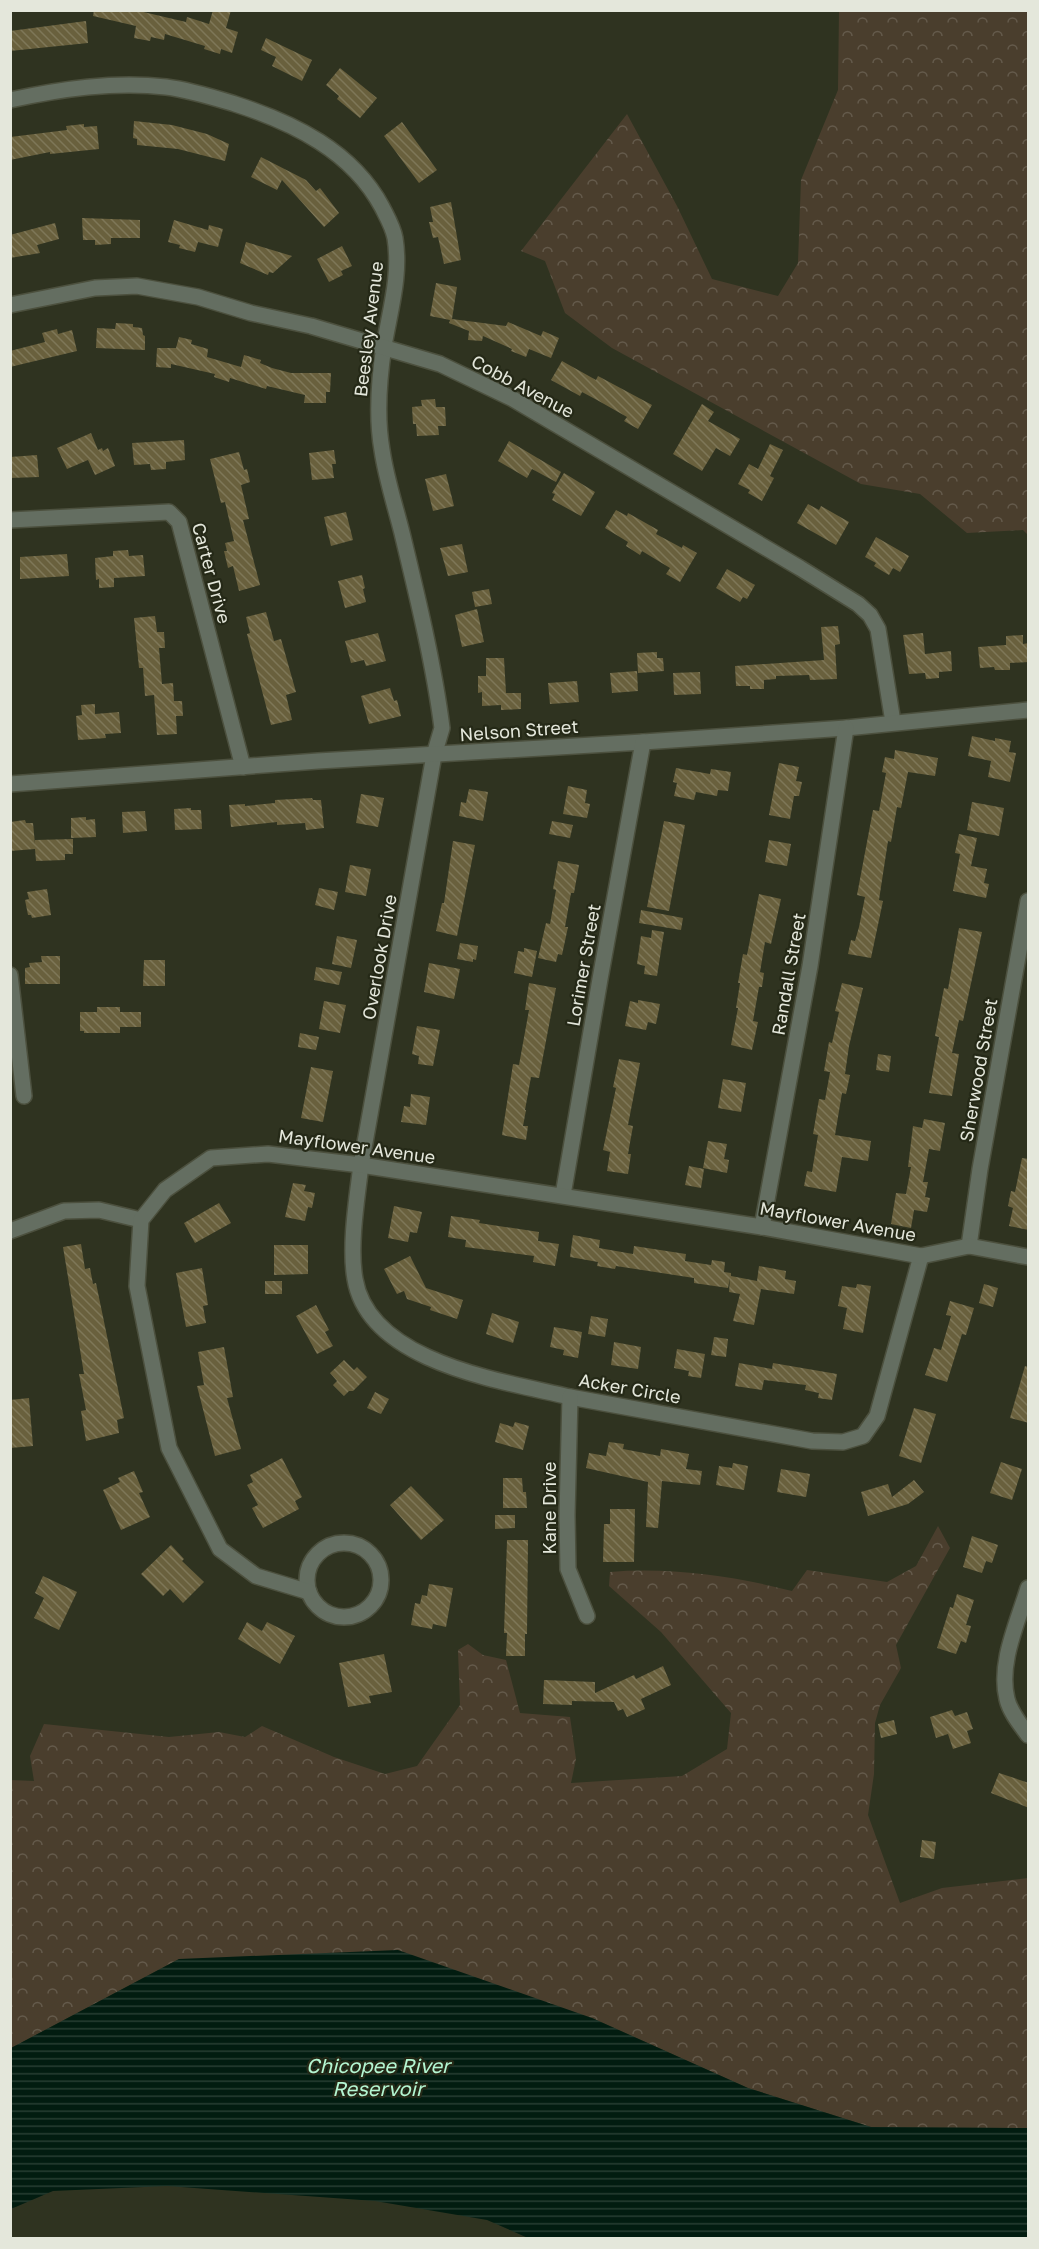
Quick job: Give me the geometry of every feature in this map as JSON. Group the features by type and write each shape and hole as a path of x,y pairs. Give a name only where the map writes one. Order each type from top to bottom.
{"street":[{"name":"Beesley Avenue","path":"10,100 70,88 126,85 166,87 194,92 264,113 302,130 326,145 346,162 377,197 395,236 396,284 384,348 378,404 381,449 408,560 440,712 442,728 434,755"},
{"name":"Cobb Avenue","path":"10,305 95,288 136,286 198,297 440,364 513,399 858,604 870,615 879,629 893,722"},
{"name":"Carter Drive","path":"10,520 169,512 179,522 243,767"},
{"name":"Nelson Street","path":"10,784 846,728 1029,710"},
{"name":"Randall Street","path":"762,1227 810,966 846,728"},
{"name":"Lorimer Street","path":"563,1195 643,742"},
{"name":"Overlook Drive","path":"361,1165 434,755"},
{"name":"Sherwood Street","path":"969,1246 980,1169 1029,901"},
{"path":"10,975 24,1096"},
{"name":"Mayflower Avenue","path":"141,1220 165,1190 211,1158 268,1154 361,1165 563,1195 762,1227 921,1256 969,1246 1029,1257"},
{"name":"Acker Circle","path":"361,1165 355,1224 355,1278 360,1294 377,1323 407,1347 426,1358 465,1370 570,1397 812,1441 843,1442 862,1436 877,1416 921,1256"},
{"path":"10,1231 64,1211 99,1210 141,1220 136,1286 169,1448 220,1549 256,1576 309,1592 323,1610 334,1615 346,1616 358,1614 369,1607 376,1597 381,1585 376,1561 363,1548 345,1543 333,1544 322,1549 309,1568 307,1580 309,1592"},
{"name":"Kane Drive","path":"570,1397 568,1569 587,1616"},
{"path":"1029,1588 1010,1649 1005,1680 1007,1700 1017,1720 1029,1735"}],"green space":[{"path":"839,11 1028,11 1028,535 1023,530 967,533 920,494 861,484 612,348 565,313 545,261 521,251 627,114 677,206 712,279 778,296 798,263 801,180 838,90"},
{"path":"938,1526 950,1548 896,1645 901,1668 880,1705 875,1723 874,1774 868,1815 900,1903 942,1888 1028,1878 1028,2128 871,2127 748,2088 592,2018 179,1959 11,2048 10,1780 34,1781 30,1756 44,1724 169,1737 219,1732 245,1737 262,1726 334,1757 385,1774 417,1766 460,1705 458,1650 468,1644 483,1655 506,1660 520,1713 570,1717 576,1759 571,1783 682,1776 727,1749 731,1713 661,1632 609,1586 610,1572 656,1571 702,1574 792,1591 807,1570 887,1582 916,1566"}],"water":[{"name":"Chicopee River Reservoir","path":"398,1950 592,2018 748,2088 871,2127 1028,2128 1028,2238 528,2238 487,2220 375,2201 167,2186 53,2191 11,2209 11,2048 179,1959"}],"building":[{"path":"94,10 135,10 186,22 187,17 209,24 213,10 231,10 226,28 238,32 232,53 221,49 220,54 204,49 205,46 165,34 164,40 151,37 150,41 134,38 136,26 93,16"},
{"path":"86,21 88,43 10,51 10,31"},
{"path":"266,38 312,60 302,81 272,66 276,57 261,50"},
{"path":"340,68 377,98 360,118 337,99 339,96 326,85"},
{"path":"134,121 172,125 207,134 229,144 225,161 178,149 137,145 137,139 133,138"},
{"path":"402,122 437,170 419,183 384,136"},
{"path":"84,124 84,127 97,126 99,149 50,154 50,152 10,160 10,137 67,130 66,126"},
{"path":"261,157 306,180 316,191 320,188 339,213 324,227 282,180 277,190 251,177"},
{"path":"451,202 461,260 444,264 438,237 433,238 429,222 433,222 430,207"},
{"path":"82,218 140,220 140,238 111,238 111,244 95,245 95,240 83,240"},
{"path":"174,220 208,230 209,225 223,229 218,247 198,242 195,252 179,248 180,245 168,242"},
{"path":"55,223 59,239 37,245 40,253 10,258 10,235"},
{"path":"246,242 292,256 268,275 240,263"},
{"path":"342,246 352,266 341,271 343,275 329,282 317,259"},
{"path":"436,283 457,287 452,319 506,326 508,322 541,336 543,331 559,338 551,358 529,349 526,357 483,336 482,341 468,340 469,331 449,323 450,320 430,316"},
{"path":"116,323 133,324 133,327 142,328 145,336 145,350 96,348 97,328 115,329"},
{"path":"57,329 58,334 72,330 77,351 10,367 10,351 45,342 42,333"},
{"path":"179,337 192,340 191,344 208,349 207,357 241,367 244,355 261,360 260,363 272,368 291,373 331,373 330,392 326,392 326,403 304,403 305,395 267,386 266,389 230,378 229,382 214,377 215,374 171,364 171,368 156,367 157,348 176,348"},
{"path":"562,361 596,380 598,376 652,405 638,429 624,421 627,417 597,400 582,392 580,396 551,380"},
{"path":"435,399 436,407 445,407 446,426 438,426 439,435 417,436 416,424 413,424 412,407 422,406 421,400"},
{"path":"702,404 714,412 708,421 740,439 730,456 716,448 702,471 673,454"},
{"path":"91,433 98,450 102,448 103,451 108,448 115,466 95,475 88,460 67,469 57,448"},
{"path":"184,440 185,460 166,462 166,469 151,470 150,464 134,465 132,443"},
{"path":"509,441 561,472 556,482 532,469 527,478 498,461"},
{"path":"770,444 783,450 770,476 774,478 762,501 748,493 750,490 738,484 749,464 758,469"},
{"path":"334,450 336,464 332,464 334,478 312,480 309,453"},
{"path":"239,452 250,482 241,485 249,519 243,520 260,585 239,591 233,566 228,568 224,551 227,551 225,543 234,541 225,502 221,503 210,459"},
{"path":"37,455 39,477 10,478 10,457"},
{"path":"564,473 595,492 581,516 552,500 555,494 552,493"},
{"path":"446,474 454,506 433,511 425,479"},
{"path":"808,504 819,510 821,506 849,522 836,545 797,523"},
{"path":"616,510 627,516 628,513 658,530 656,534 697,553 680,582 666,574 670,568 642,551 640,555 626,546 628,542 605,528"},
{"path":"346,512 353,540 331,546 324,517"},
{"path":"876,537 909,556 900,572 893,568 889,575 865,557"},
{"path":"462,544 468,572 448,576 440,548"},
{"path":"128,550 129,556 143,555 145,576 114,578 114,587 99,588 99,579 96,580 95,558 113,556 113,551"},
{"path":"67,554 69,576 20,579 20,557"},
{"path":"727,569 755,585 747,599 743,597 740,602 716,588"},
{"path":"362,575 366,602 345,608 338,581"},
{"path":"489,589 492,604 475,607 472,592"},
{"path":"477,609 484,642 462,647 455,615"},
{"path":"266,612 274,641 281,639 296,692 286,695 292,720 271,725 247,634 250,633 246,617"},
{"path":"155,616 157,632 164,632 165,648 159,648 162,684 173,683 174,701 182,701 183,716 176,716 177,734 157,735 154,695 145,696 143,668 139,668 134,618"},
{"path":"838,626 840,644 835,645 837,679 810,680 809,675 776,676 776,679 764,680 764,689 736,686 735,666 824,660 821,627"},
{"path":"378,633 386,661 366,666 364,660 351,663 345,641"},
{"path":"923,633 925,654 951,651 952,671 939,672 939,678 926,679 925,673 909,674 903,635"},
{"path":"1023,635 1023,644 1029,643 1029,662 1010,663 1010,670 995,670 994,667 980,668 978,647 1006,645 1006,636"},
{"path":"657,652 657,658 663,658 664,671 638,673 637,653"},
{"path":"486,658 504,658 506,693 521,693 521,709 501,710 501,705 482,706 482,692 478,693 478,676 486,676"},
{"path":"637,671 638,691 612,693 610,673"},
{"path":"700,672 701,694 674,695 673,673"},
{"path":"577,681 579,702 550,704 548,683"},
{"path":"390,688 394,701 397,700 401,716 369,724 361,696"},
{"path":"95,704 95,714 119,712 121,733 105,734 106,738 78,740 76,716 82,715 81,705"},
{"path":"972,736 995,741 995,738 1011,741 1009,752 1016,753 1010,782 988,777 991,761 968,756"},
{"path":"895,750 938,758 935,776 908,772 901,808 897,807 891,842 888,841 879,900 883,901 871,958 848,954 851,940 855,941 865,897 857,895 873,810 879,811 886,773 882,772 885,757 894,759"},
{"path":"779,763 799,767 796,781 802,782 799,796 794,796 790,819 769,815"},
{"path":"676,768 710,774 711,769 731,772 728,791 718,790 717,796 696,792 694,800 674,796 677,783 673,782"},
{"path":"568,786 587,790 585,803 590,804 587,818 563,814"},
{"path":"469,789 488,792 483,821 459,816 461,802 466,803"},
{"path":"361,794 384,798 378,827 356,823"},
{"path":"312,798 321,800 324,828 306,830 305,823 277,825 277,822 231,827 229,805 245,804 245,806 275,803 275,800"},
{"path":"972,802 1004,808 999,836 967,830"},
{"path":"191,808 191,810 201,810 202,829 175,830 174,809"},
{"path":"145,811 147,831 123,833 122,812"},
{"path":"86,817 86,820 95,819 96,837 71,838 71,818"},
{"path":"25,820 26,823 33,823 35,844 35,840 73,839 73,854 65,854 65,860 36,861 35,849 10,851 10,822"},
{"path":"552,821 573,825 570,838 549,834"},
{"path":"664,821 685,825 669,911 647,907"},
{"path":"959,834 977,838 971,866 987,869 984,883 989,884 986,898 953,891 960,854 955,853"},
{"path":"769,840 791,844 787,866 765,862"},
{"path":"453,841 475,845 457,936 436,931 442,903 444,903"},
{"path":"558,861 579,865 574,893 571,893 565,927 568,927 562,955 558,954 556,962 538,958 546,923 550,924"},
{"path":"350,865 371,869 366,896 345,892"},
{"path":"319,888 338,892 334,910 315,905"},
{"path":"47,889 51,915 32,918 28,915 25,900 29,899 27,892"},
{"path":"759,894 781,899 771,944 765,942 760,972 764,973 753,1021 758,1022 752,1050 731,1045 738,1008 736,1008 740,983 738,983 743,954 747,955"},
{"path":"641,910 683,918 681,930 639,923"},
{"path":"959,928 982,932 963,1021 959,1020 952,1053 959,1054 952,1096 929,1093 939,1037 935,1036 944,988 948,989"},
{"path":"652,930 664,932 657,976 644,974 645,966 637,964 641,936 651,938"},
{"path":"337,936 357,940 351,968 332,964"},
{"path":"460,943 478,946 476,960 473,959 473,962 457,959"},
{"path":"524,948 537,951 532,977 514,973 518,951 524,952"},
{"path":"41,956 60,956 60,984 25,984 25,968 30,967 29,963 42,962"},
{"path":"144,960 165,960 165,986 143,986"},
{"path":"429,963 460,969 454,999 424,992"},
{"path":"316,967 342,972 339,985 314,980"},
{"path":"529,983 556,988 539,1078 531,1077 523,1126 528,1126 526,1140 502,1135 513,1064 519,1065 529,1010 525,1010"},
{"path":"842,983 863,988 849,1046 845,1074 850,1075 846,1094 842,1093 835,1135 871,1141 868,1161 842,1157 836,1192 804,1186 807,1171 812,1172 818,1135 813,1134 819,1099 825,1100 830,1072 824,1071 829,1042 832,1043 839,1012 835,1011"},
{"path":"638,1000 660,1004 656,1024 648,1022 646,1030 625,1026 630,1001 638,1003"},
{"path":"324,1001 346,1005 340,1033 319,1029"},
{"path":"97,1007 120,1007 120,1012 141,1012 141,1027 120,1027 120,1033 80,1031 80,1012 97,1012"},
{"path":"417,1026 440,1030 433,1066 418,1064 419,1056 412,1054"},
{"path":"300,1033 319,1037 316,1050 298,1047"},
{"path":"878,1054 891,1056 889,1072 876,1070"},
{"path":"619,1059 640,1063 628,1125 633,1126 628,1154 631,1154 628,1174 607,1171 610,1152 603,1150 616,1088 613,1087"},
{"path":"311,1067 333,1071 323,1122 301,1118"},
{"path":"723,1079 746,1083 741,1112 718,1108"},
{"path":"411,1094 430,1097 426,1125 401,1122 404,1106 410,1107"},
{"path":"924,1119 945,1123 940,1151 929,1149 923,1182 928,1182 925,1197 930,1198 927,1212 914,1210 911,1228 891,1224 896,1193 906,1194 911,1167 908,1167 913,1126 922,1128"},
{"path":"708,1141 727,1144 724,1159 729,1160 727,1173 703,1168"},
{"path":"1022,1158 1029,1159 1029,1230 1009,1226 1013,1208 1008,1206 1011,1191 1015,1192"},
{"path":"689,1166 704,1169 701,1188 685,1185"},
{"path":"293,1183 306,1185 304,1191 315,1193 312,1208 308,1207 305,1221 285,1217"},
{"path":"219,1203 231,1223 195,1243 184,1223"},
{"path":"394,1206 422,1212 417,1233 410,1232 408,1242 388,1238"},
{"path":"451,1216 480,1220 479,1223 539,1232 538,1241 559,1244 555,1266 533,1262 534,1256 465,1247 466,1240 448,1237"},
{"path":"573,1235 600,1240 599,1248 633,1254 634,1246 686,1254 685,1261 711,1265 712,1260 725,1262 724,1272 731,1273 731,1276 757,1281 759,1266 786,1271 785,1279 796,1281 794,1294 761,1289 754,1325 733,1321 740,1294 729,1292 730,1278 728,1288 694,1283 694,1278 616,1266 615,1269 597,1266 598,1262 570,1257"},
{"path":"81,1244 85,1269 90,1268 93,1284 96,1283 124,1418 117,1420 119,1433 86,1441 81,1411 86,1410 79,1374 84,1374 63,1247"},
{"path":"274,1245 308,1245 308,1274 274,1275"},
{"path":"410,1256 426,1288 463,1300 457,1319 407,1299 404,1291 397,1294 384,1269"},
{"path":"202,1268 208,1305 203,1306 206,1323 186,1327 176,1273"},
{"path":"265,1281 282,1281 282,1294 265,1294"},
{"path":"857,1284 871,1286 863,1333 843,1329 847,1308 838,1306 842,1286 856,1288"},
{"path":"984,1284 998,1288 993,1307 979,1303"},
{"path":"950,1301 974,1308 966,1335 962,1334 947,1382 925,1375 934,1348 941,1350 951,1316 946,1315"},
{"path":"316,1305 329,1330 325,1332 333,1346 317,1354 296,1316"},
{"path":"492,1313 519,1322 513,1343 486,1334"},
{"path":"591,1316 608,1319 605,1337 588,1334"},
{"path":"554,1327 582,1332 578,1358 563,1355 564,1350 550,1347"},
{"path":"714,1337 728,1339 726,1357 711,1355"},
{"path":"614,1342 641,1347 638,1369 611,1365"},
{"path":"224,1347 233,1397 227,1398 241,1449 215,1456 197,1386 204,1385 198,1352"},
{"path":"677,1349 705,1354 701,1378 688,1376 689,1371 674,1368"},
{"path":"344,1360 354,1370 357,1367 367,1377 353,1391 349,1391 344,1396 333,1385 337,1381 330,1373"},
{"path":"739,1363 772,1369 773,1363 837,1374 832,1400 818,1398 819,1393 805,1390 806,1385 764,1380 762,1390 735,1386"},
{"path":"1025,1366 1029,1367 1029,1423 1010,1418"},
{"path":"375,1392 389,1399 381,1414 367,1408"},
{"path":"29,1398 33,1446 10,1448 10,1400"},
{"path":"914,1408 936,1414 921,1463 899,1456"},
{"path":"515,1422 529,1426 523,1450 495,1442 500,1423 513,1427"},
{"path":"609,1442 624,1444 623,1449 660,1456 661,1449 689,1454 686,1469 702,1471 700,1485 662,1481 658,1528 646,1527 648,1482 586,1468 589,1453 606,1456"},
{"path":"282,1458 302,1497 295,1501 299,1509 263,1528 252,1508 258,1505 247,1485 253,1482 250,1475"},
{"path":"1001,1462 1022,1469 1012,1500 990,1493"},
{"path":"733,1463 748,1466 744,1490 716,1485 719,1466 732,1468"},
{"path":"781,1469 810,1474 806,1497 777,1492"},
{"path":"134,1471 143,1492 139,1493 150,1517 121,1530 103,1490 120,1482 118,1478"},
{"path":"503,1478 522,1478 527,1508 503,1508"},
{"path":"914,1480 924,1492 908,1504 868,1516 861,1492 888,1484 892,1497"},
{"path":"411,1486 444,1520 421,1540 390,1505"},
{"path":"610,1509 635,1509 634,1562 603,1562 604,1524 610,1524"},
{"path":"495,1515 515,1515 515,1528 495,1529"},
{"path":"972,1536 998,1545 992,1563 986,1561 982,1573 963,1567"},
{"path":"507,1540 528,1540 525,1656 506,1656 507,1633 504,1633"},
{"path":"171,1545 184,1559 182,1561 204,1582 183,1603 170,1589 163,1596 141,1574"},
{"path":"43,1576 77,1592 59,1630 34,1618 44,1598 35,1593"},
{"path":"429,1584 453,1588 446,1627 433,1624 432,1629 411,1625 415,1603 420,1604 422,1595 427,1596"},
{"path":"957,1594 974,1600 966,1625 971,1626 966,1643 961,1641 956,1654 937,1648 950,1607 953,1608"},
{"path":"247,1622 262,1631 267,1622 295,1636 280,1664 238,1639"},
{"path":"384,1654 392,1692 369,1696 371,1703 348,1707 339,1663"},
{"path":"663,1666 671,1685 641,1699 645,1709 627,1717 623,1709 618,1711 614,1702 572,1701 572,1705 543,1704 544,1680 595,1682 595,1693 634,1675 636,1679"},
{"path":"952,1710 955,1716 967,1712 973,1729 967,1731 971,1743 953,1749 948,1734 936,1738 930,1717"},
{"path":"894,1720 897,1734 881,1738 878,1724"},
{"path":"999,1773 1029,1783 1029,1808 991,1793"},
{"path":"922,1840 936,1842 934,1859 920,1857"}]}
